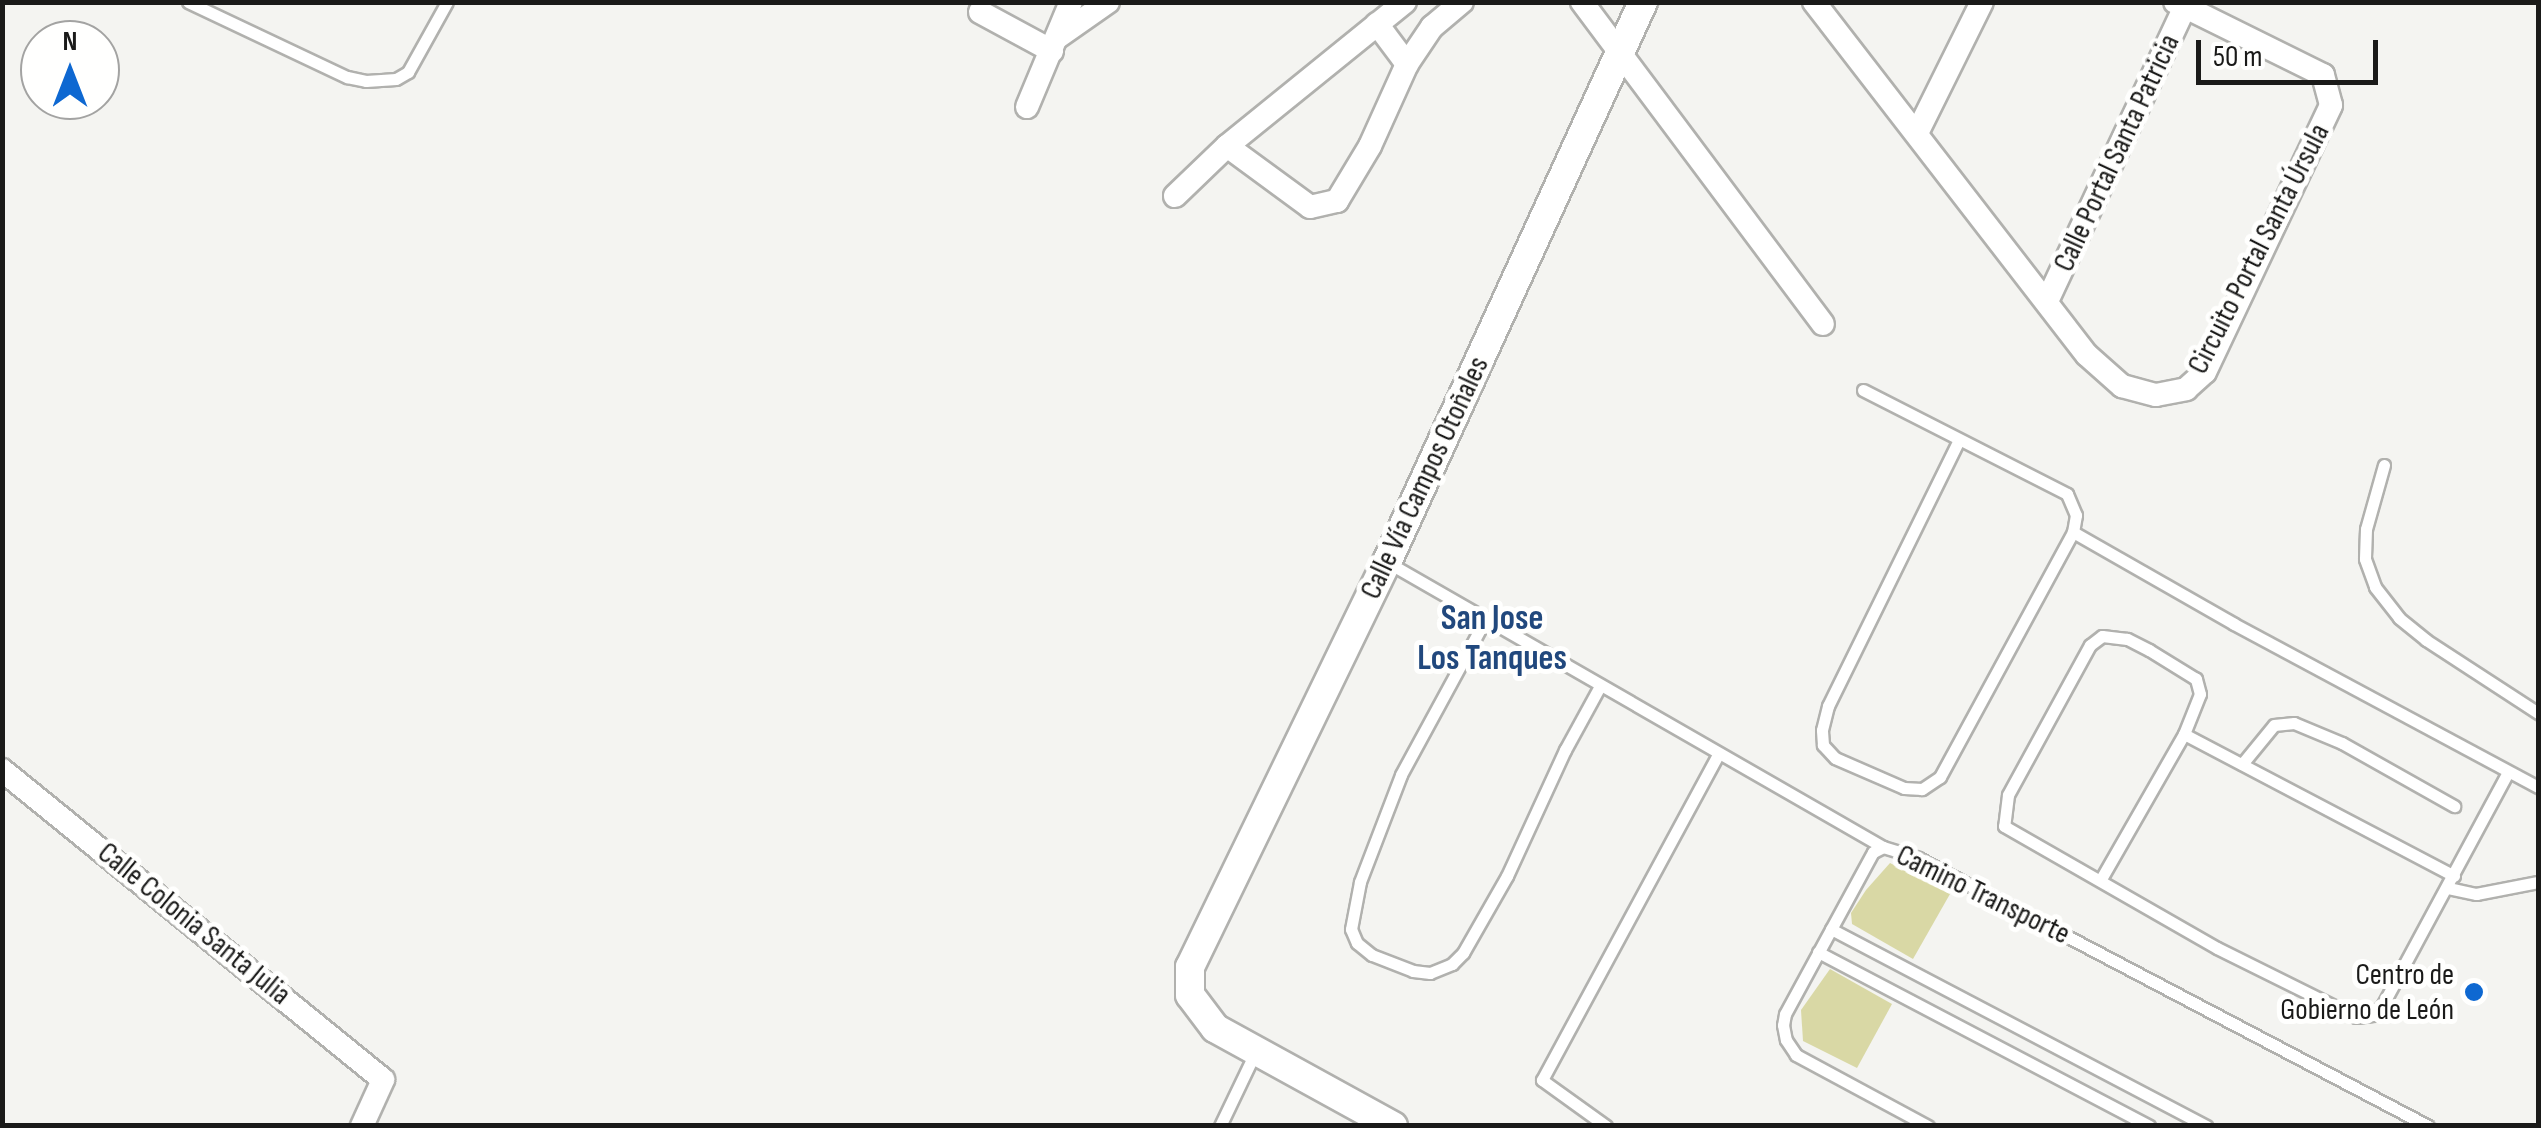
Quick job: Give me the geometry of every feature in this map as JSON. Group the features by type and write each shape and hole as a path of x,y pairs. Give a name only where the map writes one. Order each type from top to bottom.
{"street":[{"path":"1027,107 1071,2"},
{"path":"1055,44 1108,2"},
{"path":"1175,196 1227,146 1405,2"},
{"path":"1227,146 1310,207 1338,201 1370,146 1406,64 1432,27 1462,2"},
{"path":"1582,2 1823,324"},
{"name":"Calle Vía Campos Otoñales","path":"1393,1126 1215,1028 1198,1011 1187,980 1198,948 1387,562 1644,2"},
{"name":"Circuito Portal Santa Úrsula","path":"1814,2 2048,299 2087,355 2122,386 2156,395 2186,389 2205,372 2326,118 2332,95 2323,74 2180,5"},
{"path":"1917,133 1982,2"},
{"name":"Calle Portal Santa Patricia","path":"2048,299 2180,5"},
{"path":"980,12 1055,44"},
{"path":"1376,24 1406,64"},
{"name":"Calle Colonia Santa Julia","path":"2,770 383,1080 362,1126"}],"lane":[{"path":"188,2 347,77 366,81 396,80 408,72 448,2"},
{"path":"1863,390 1958,442 2068,494 2076,515 2073,532 1940,778 1922,789 1904,788 1835,758 1821,737 1828,706 1958,442"},
{"path":"2384,465 2366,529 2365,560 2374,587 2398,618 2426,640 2538,713"},
{"path":"2073,532 2538,787"},
{"path":"1387,562 1883,847"},
{"path":"1484,620 1401,775 1360,882 1351,929 1357,943 1372,955 1413,972 1430,973 1452,964 1463,953 1600,686"},
{"path":"2101,879 2199,701 2196,679 2127,639 2102,636 2090,644 2008,795 2003,820 2008,830 2249,964 2330,1006 2365,1018 2382,1006 2508,772"},
{"path":"2242,764 2274,725 2294,723 2342,744 2454,806"},
{"path":"2184,734 2476,894 2538,882"},
{"path":"1606,1126 1542,1080 1718,754"},
{"name":"Camino Transporte","path":"1924,1124 1796,1055 1786,1040 1784,1014 1874,852 1883,847 1918,858 2428,1126"},
{"path":"1831,929 2206,1126"},
{"path":"1818,952 2150,1126"},
{"path":"1220,1126 1255,1053"}],"green space":[{"path":"1890,863 1950,894 1913,959 1852,924 1851,913"},
{"path":"1830,969 1892,1004 1857,1068 1803,1041 1801,1010"}],"place":[{"name":"Centro de Gobierno de León","path":"2474,992"}],"district":[{"name":"San Jose Los Tanques","path":"1492,639"}]}
